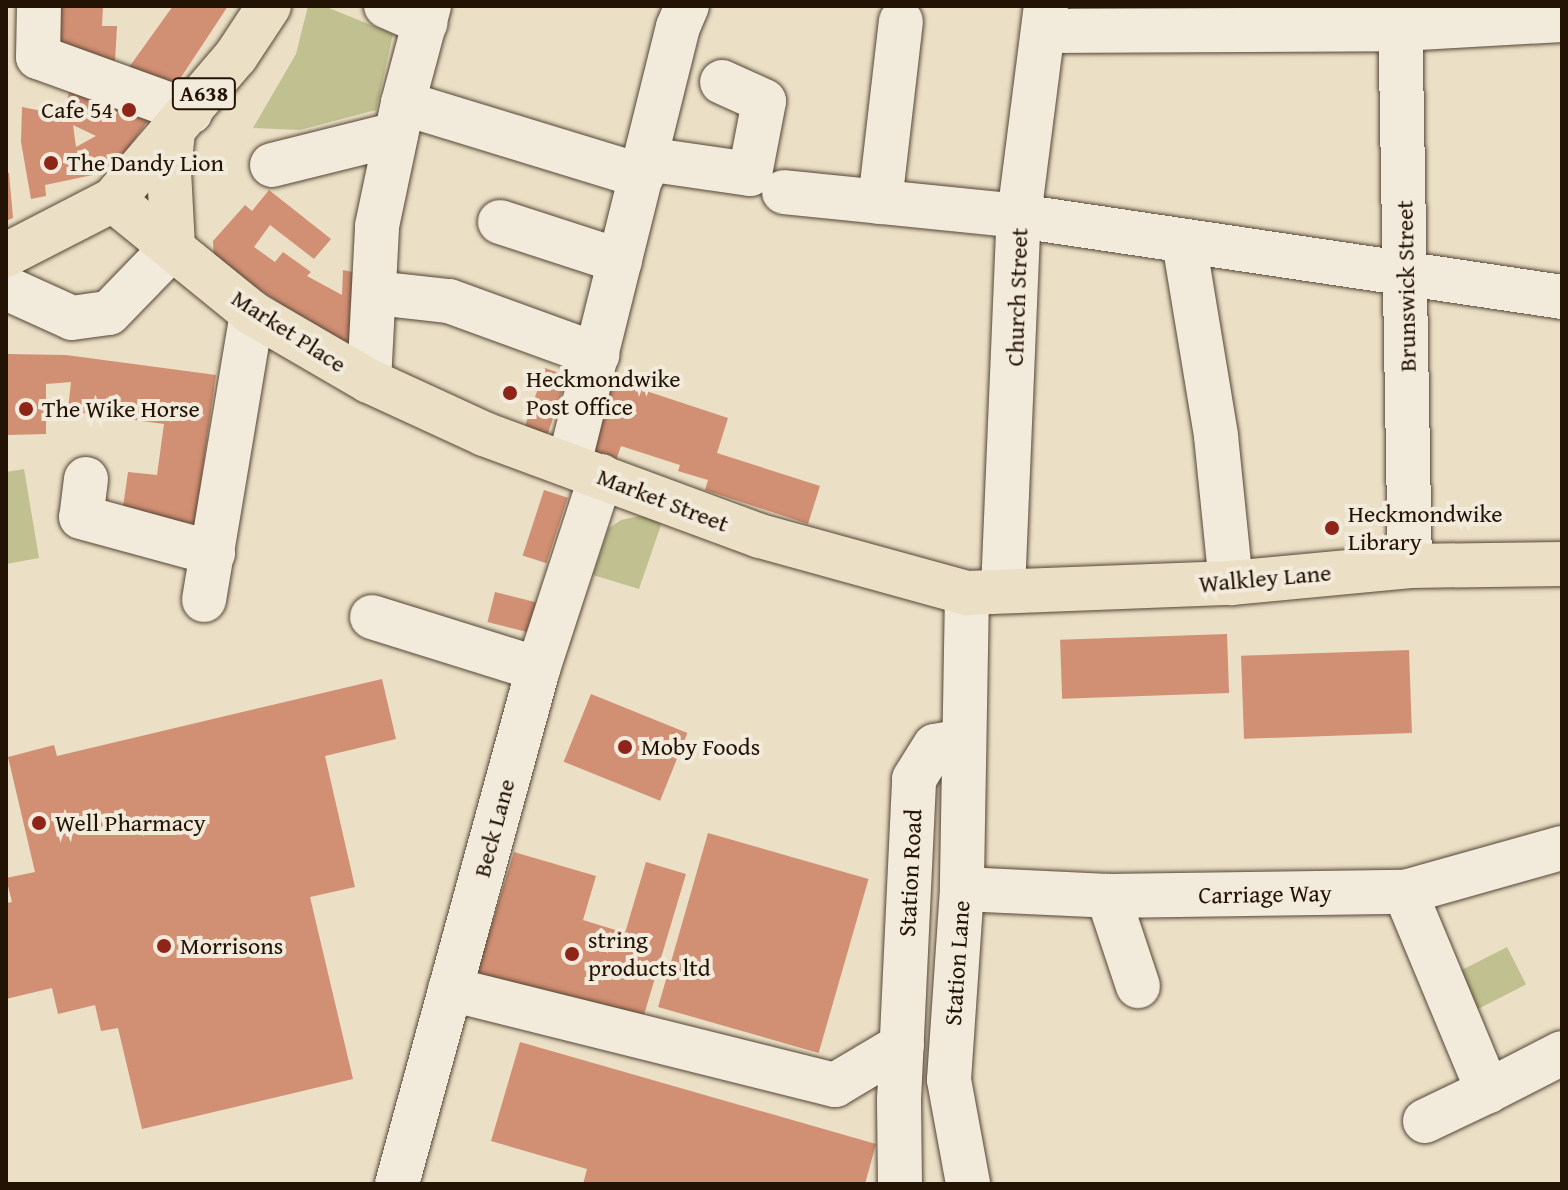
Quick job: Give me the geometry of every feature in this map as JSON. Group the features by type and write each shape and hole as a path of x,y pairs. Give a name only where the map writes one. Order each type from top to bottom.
{"main road":[{"name":"A638","path":"6,255 113,200 236,56 269,6"},
{"path":"173,247 169,170 182,122"},
{"name":"Market Place","path":"113,200 252,313 369,381"},
{"name":"Market Street","path":"369,381 484,434 760,536 985,592"},
{"name":"Walkley Lane","path":"985,592 1231,583 1410,566 1562,564"}],"street":[{"path":"39,6 38,57 182,122"},
{"path":"369,381 376,293 377,226 399,118 413,12"},
{"name":"Beck Lane","path":"397,1184 538,669 585,470 597,355 682,16"},
{"name":"Brunswick Street","path":"1400,18 1410,566"},
{"path":"1046,19 1562,20"},
{"name":"Church Street","path":"985,592 1019,216 1046,19"},
{"path":"880,202 901,21"},
{"path":"272,165 399,118 644,167 750,174 764,101 722,82"},
{"path":"784,192 1019,216 1562,297"},
{"path":"500,222 620,261"},
{"path":"1184,242 1216,436 1231,583"},
{"path":"6,288 72,318 109,313 173,247"},
{"path":"376,293 449,301 597,355"},
{"path":"204,600 252,313"},
{"path":"86,479 81,517 213,553"},
{"path":"964,741 985,592"},
{"path":"372,617 538,669"},
{"name":"Station Lane","path":"964,741 962,889 949,1080 968,1184"},
{"name":"Station Road","path":"900,1184 902,1045 914,779 935,746 964,741"},
{"name":"Carriage Way","path":"962,889 1108,896 1405,892 1562,848"},
{"path":"1405,892 1488,1091"},
{"path":"1108,896 1138,986"},
{"path":"450,989 835,1085 902,1045"},
{"path":"1425,1121 1562,1053"}],"green space":[{"path":"308,6 324,6 393,34 376,110 300,130 253,128 296,54"},
{"path":"24,469 39,558 6,564 6,472"},
{"path":"640,516 662,522 639,589 593,575 609,528 621,520"},
{"path":"1507,947 1526,984 1473,1011 1454,974"}],"building":[{"path":"59,6 103,6 102,26 117,26 115,62 56,59"},
{"path":"173,6 228,6 174,88 127,70"},
{"path":"75,74 157,108 127,150 102,173 45,185 46,196 31,199 21,142 22,107 62,115","holes":["73,125 96,136 76,147"]},
{"path":"6,173 9,173 13,218 6,221"},
{"path":"269,190 331,239 314,259 270,225 254,247 275,262 283,252 311,272 307,276 342,295 343,270 362,274 357,338 339,343 214,259 213,241 245,205 252,211"},
{"path":"6,354 66,355 216,375 195,524 122,514 128,472 157,475 164,424 68,411 71,382 46,384 46,434 7,435"},
{"path":"545,368 568,376 547,436 524,429"},
{"path":"607,378 728,418 717,453 820,486 808,524 705,490 708,480 678,471 680,465 621,446 615,463 583,452"},
{"path":"544,490 568,498 546,563 523,556"},
{"path":"495,592 536,602 528,632 488,622"},
{"path":"1227,634 1229,693 1062,699 1060,640"},
{"path":"1409,650 1412,733 1244,739 1241,656"},
{"name":"Morrisons","path":"382,679 396,739 325,756 355,887 310,897 353,1079 142,1129 118,1028 101,1031 95,1005 58,1014 52,988 6,999 6,903 12,902 6,878 35,872 8,757 54,745 57,756"},
{"name":"Moby Foods","path":"591,694 687,733 660,801 564,762"},
{"path":"708,833 869,879 819,1053 658,1007"},
{"name":"string products ltd","path":"514,852 596,876 583,920 625,933 646,862 686,874 641,1025 476,976"},
{"path":"520,1042 876,1144 865,1184 583,1184 587,1169 491,1141"}],"place":[{"name":"Cafe 54","path":"129,110"},
{"name":"The Dandy Lion","path":"51,163"},
{"name":"Heckmondwike Post Office","path":"510,393"},
{"name":"The Wike Horse","path":"26,409"},
{"name":"Heckmondwike Library","path":"1332,528"},
{"name":"Moby Foods","path":"625,747"},
{"name":"Well Pharmacy","path":"39,823"},
{"name":"Morrisons","path":"164,946"},
{"name":"string products ltd","path":"572,954"}]}
